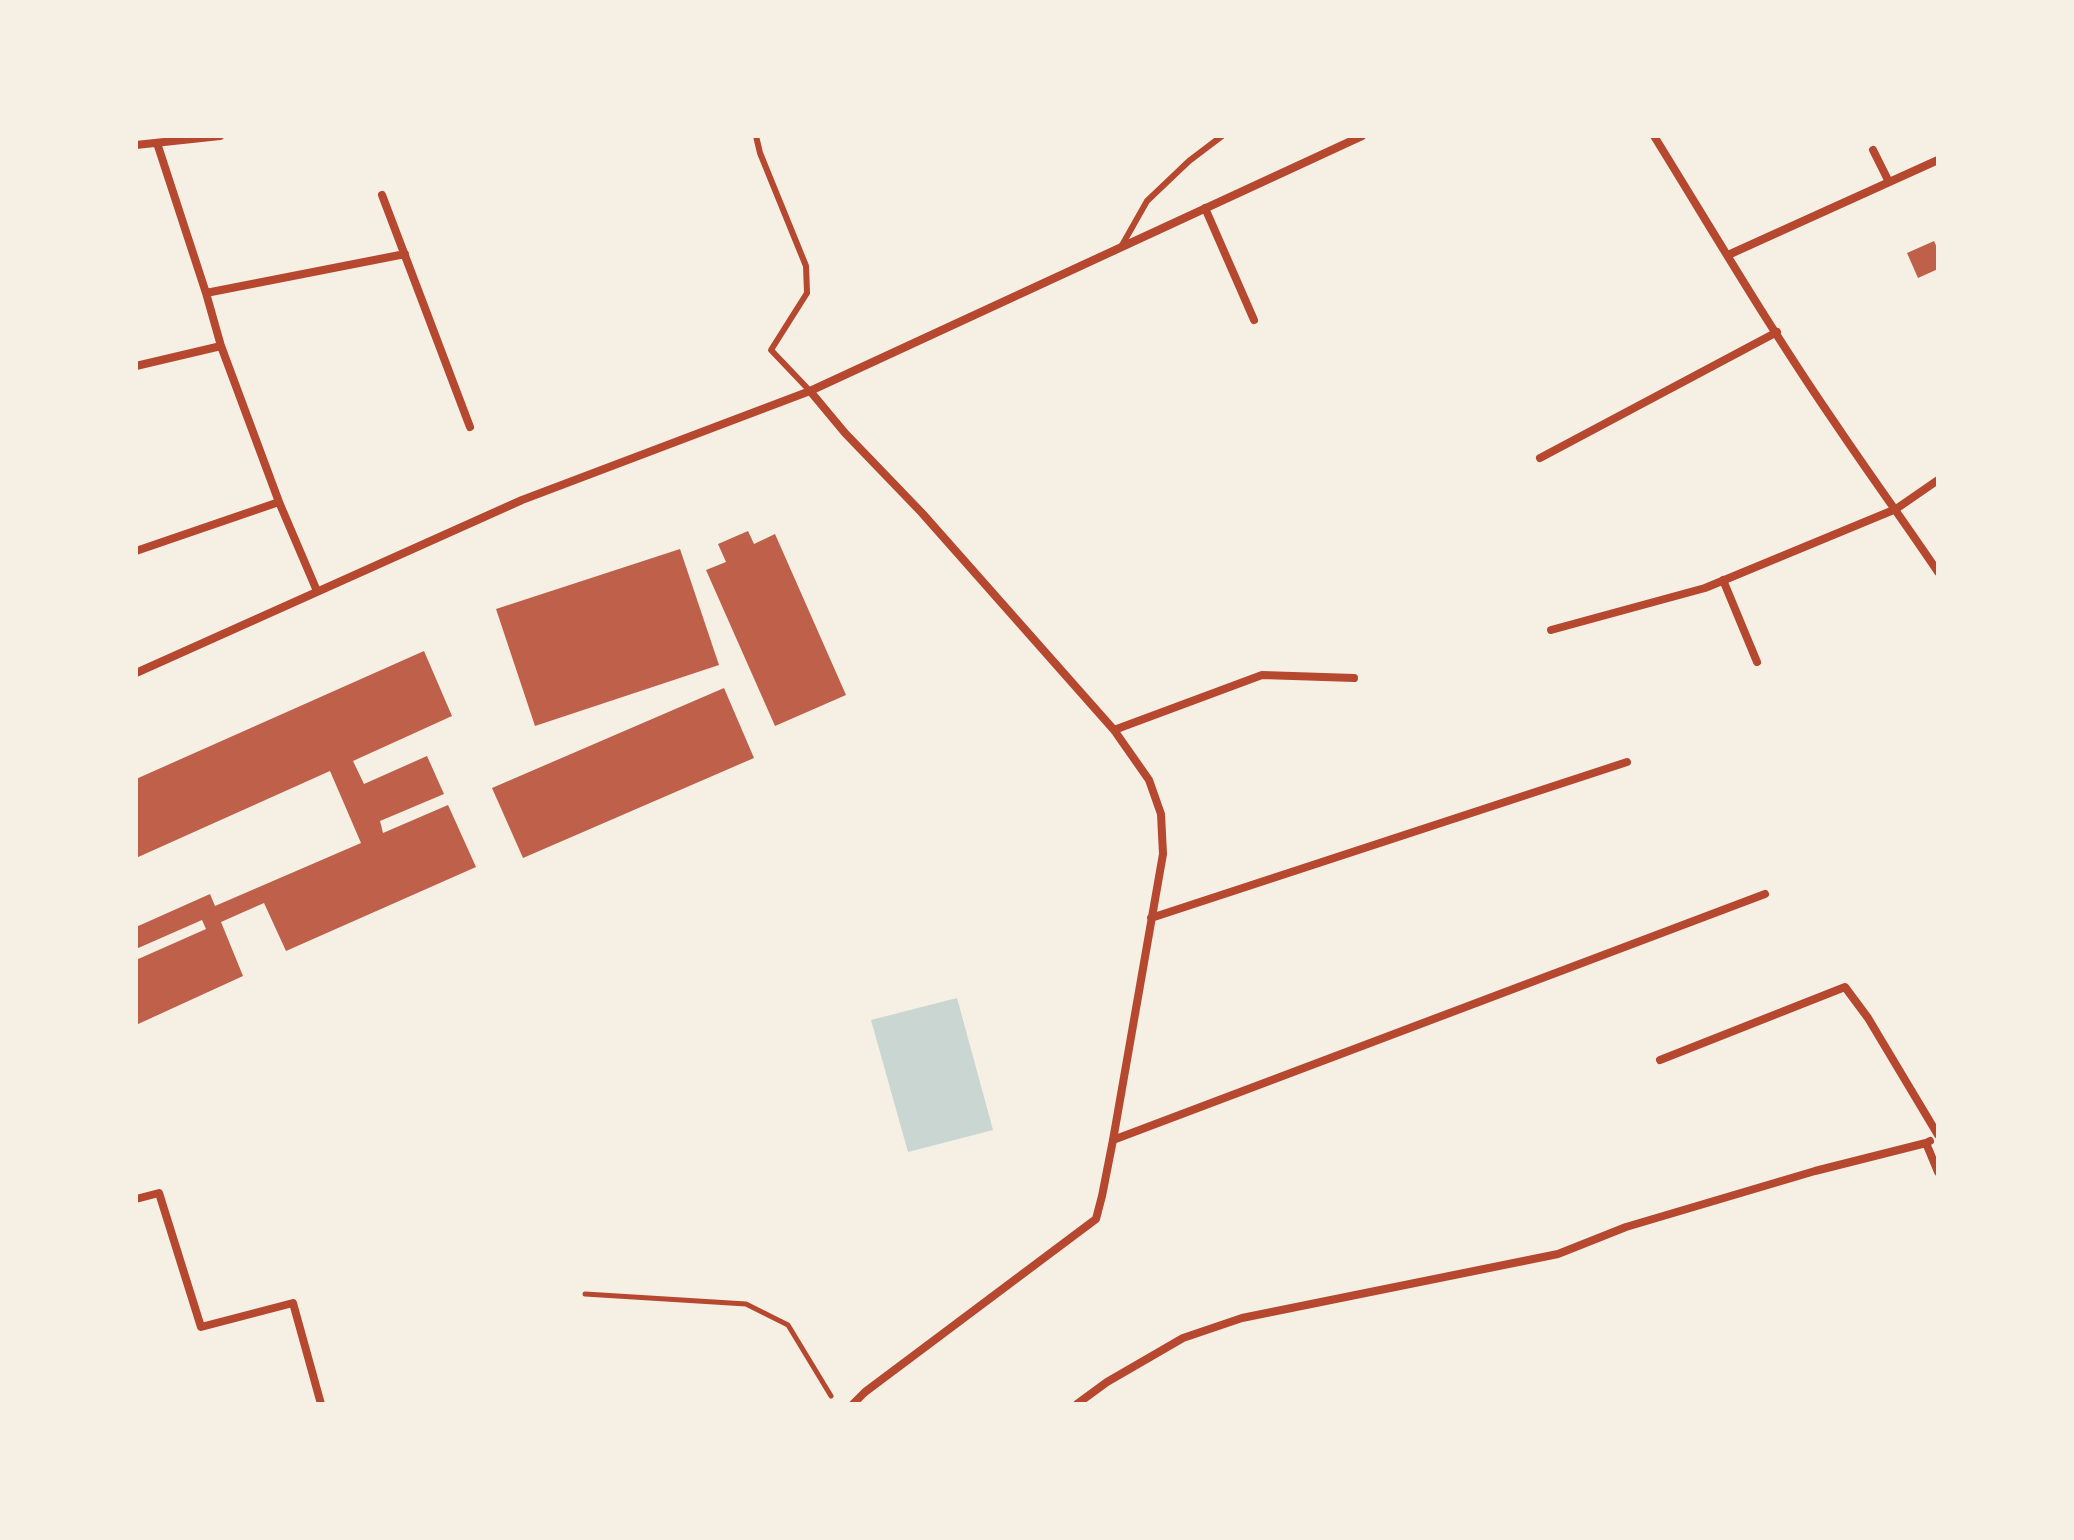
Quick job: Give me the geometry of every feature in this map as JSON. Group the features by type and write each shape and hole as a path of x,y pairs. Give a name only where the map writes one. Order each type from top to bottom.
{"street":[{"path":"138,142 220,136"},
{"path":"136,673 522,500 810,391 1362,136"},
{"path":"1654,136 1837,427 1938,572"},
{"path":"157,143 221,346 279,502 317,591"},
{"path":"1873,150 1889,182"},
{"path":"1728,255 1938,160"},
{"path":"382,195 470,427"},
{"path":"1205,208 1254,320"},
{"path":"206,293 405,254"},
{"path":"1540,458 1777,332"},
{"path":"137,363 221,346"},
{"path":"810,391 1114,730 1149,780 1161,814 1163,854 1113,1140 1096,1219 853,1404"},
{"path":"1551,630 1705,588 1896,509 1938,480"},
{"path":"136,551 279,502"},
{"path":"1723,580 1757,662"},
{"path":"1114,730 1262,675 1354,678"},
{"path":"1151,918 1627,762"},
{"path":"1113,1140 1765,894"},
{"path":"1077,1404 1107,1382 1183,1338 1242,1318 1558,1254 1626,1227 1815,1171 1926,1143 1938,1136 1868,1018 1845,987 1660,1060"},
{"path":"1926,1143 1938,1172"},
{"path":"136,1199 159,1193 201,1327 293,1303 321,1404"}],"lane":[{"path":"756,136 806,266 807,293 771,350 810,391"},
{"path":"1121,248 1147,201 1189,161 1222,136"}],"path":[{"path":"585,1294 746,1304 788,1325 837,1404"}],"shaded area":[{"path":"957,998 993,1130 908,1152 871,1020"}],"building":[{"path":"1934,241 1938,250 1938,269 1918,278 1907,253"},
{"path":"748,531 754,544 775,534 846,695 775,726 706,570 726,562 718,544"},
{"path":"680,549 719,665 535,726 496,609"},
{"path":"424,651 452,716 353,761 364,784 427,756 444,794 380,821 383,833 448,805 476,867 286,951 264,903 221,922 243,976 136,1025 136,960 206,929 202,920 136,949 136,927 210,894 215,906 361,843 330,771 136,858 136,779"},
{"path":"724,688 754,758 523,858 492,788"}]}
